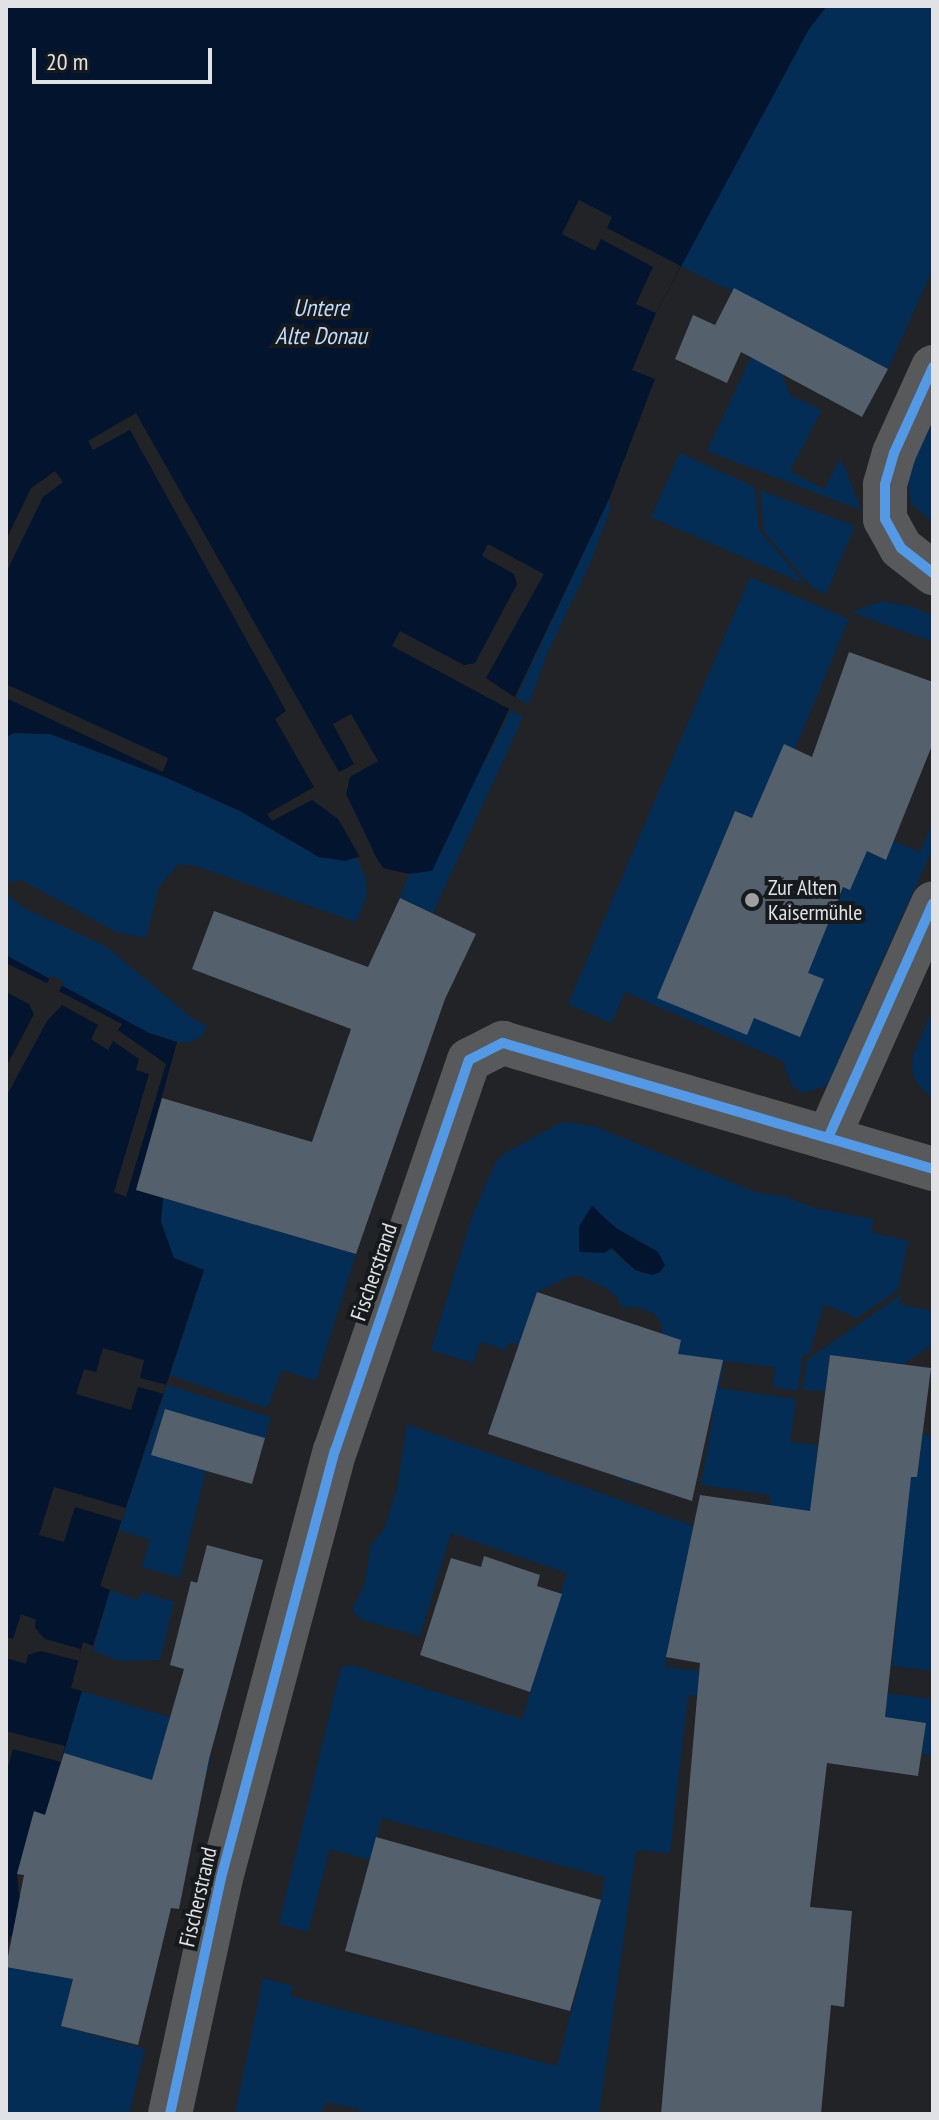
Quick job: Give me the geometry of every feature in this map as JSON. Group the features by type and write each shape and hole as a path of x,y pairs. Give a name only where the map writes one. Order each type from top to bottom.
{"street":[{"path":"933,367 894,453 885,485 885,519 901,548 933,573"},
{"path":"828,1138 933,903"},
{"name":"Fischerstrand","path":"170,2114 221,1878 335,1451 469,1060 503,1043 933,1169"}],"shaded area":[{"path":"827,6 933,6 933,269 888,369 681,266 809,29"},
{"path":"760,338 769,341 790,395 822,410 790,471 824,489 841,458 861,510 707,451"},
{"path":"933,420 933,523 911,503 907,474"},
{"path":"680,453 755,487 759,530 805,584 651,517"},
{"path":"760,490 855,526 826,594 812,587 764,532"},
{"path":"609,499 611,507 592,559 546,656 529,704 516,698"},
{"path":"750,577 849,619 795,749 752,818 735,811 658,997 747,1034 780,961 829,921 843,887 850,889 867,851 885,860 893,841 920,852 933,822 933,848 867,994 839,1071 826,1086 802,1093 791,1084 783,1061 625,992 611,1023 568,1004"},
{"path":"882,601 913,607 933,616 933,642 852,612"},
{"path":"511,710 523,717 433,913 400,898 409,874 408,859 486,760"},
{"path":"14,733 50,734 167,778 240,811 319,857 345,861 357,858 365,876 367,896 356,922 196,866 179,864 159,886 146,938 116,932 22,880 6,883 6,737"},
{"path":"6,893 24,908 107,947 193,1019 207,1026 203,1035 191,1042 177,1042 149,1033 6,955"},
{"path":"933,1010 933,1099 916,1082 912,1070 913,1055"},
{"path":"562,1122 594,1126 758,1193 784,1196 815,1208 874,1219 871,1232 908,1241 898,1290 857,1318 824,1304 810,1352 802,1357 798,1391 773,1387 775,1367 724,1361 719,1388 796,1399 790,1442 818,1445 816,1465 917,1477 923,1434 933,1436 933,1671 892,1666 902,1556 752,1636 771,1495 701,1485 714,1412 669,1400 636,1485 615,1476 662,1334 662,1324 653,1313 637,1307 622,1308 617,1297 604,1287 580,1276 569,1277 537,1292 519,1345 509,1342 506,1350 481,1342 473,1363 431,1350 472,1217 495,1163 505,1153","holes":["592,1206 616,1228 658,1252 660,1272 643,1274 625,1262 611,1248"]},
{"path":"163,1198 356,1254 316,1381 282,1370 267,1408 170,1375 204,1270 174,1258 161,1222"},
{"path":"902,1294 899,1304 933,1311 933,1347 928,1347 904,1364 830,1355 825,1391 803,1390 807,1360"},
{"path":"167,1385 271,1417 265,1438 165,1409 151,1454 206,1470 180,1578 142,1567 150,1540 119,1530"},
{"path":"407,1424 694,1526 665,1667 933,1699 933,1756 922,1754 926,1723 688,1695 670,1853 636,1850 599,2114 359,2114 359,2109 325,2102 322,2114 235,2114 263,1978 293,1986 291,1996 557,2066 601,1900 605,1877 382,1818 370,1860 330,1849 308,1932 279,1924 341,1667 352,1665 522,1719 567,1573 451,1533 420,1636 363,1620 352,1611 365,1582 371,1545 384,1529 397,1489"},
{"path":"110,1590 138,1600 142,1592 174,1602 160,1660 121,1661 93,1651"},
{"path":"82,1691 170,1717 164,1743 211,1757 201,1796 64,1753"},
{"path":"19,1895 90,1907 61,2026 145,2049 129,2114 6,2114 6,1966 11,1968 33,1941 10,1936 6,1954"}],"water":[{"name":"Untere Alte Donau","path":"6,6 827,6 809,29 656,313 632,370 655,379 609,499 432,871 409,874 383,868 373,852 345,861 319,857 240,811 167,778 50,734 14,733 6,737"},
{"path":"6,955 149,1033 177,1042 136,1190 163,1198 161,1222 174,1258 204,1270 100,1586 110,1590 93,1646 83,1642 71,1688 82,1691 45,1815 34,1812 17,1874 19,1895 26,1908 19,1938 10,1936 6,1954"},
{"path":"592,1206 616,1228 658,1252 665,1265 660,1272 652,1275 635,1270 612,1248 604,1253 579,1252 579,1226"}],"pier":[{"path":"579,200 612,217 607,228 681,266 656,313 636,304 653,267 601,239 595,251 562,234"},
{"path":"136,413 339,772 354,764 333,724 351,714 378,761 350,777 346,794 374,852 360,857 338,819 312,800 272,821 267,814 314,787 275,719 286,711 130,430 93,450 88,441"},
{"path":"55,471 63,482 43,497 6,573 6,540 31,488"},
{"path":"488,544 544,574 486,678 516,698 511,710 392,646 400,631 464,665 475,663 517,584 514,574 482,556"},
{"path":"6,684 168,758 163,772 6,698"},
{"path":"6,963 47,983 51,975 64,982 59,991 122,1024 118,1030 166,1064 126,1197 114,1192 149,1074 136,1070 139,1059 113,1041 108,1050 91,1039 98,1025 62,1005 47,1021 6,1097 6,1067 34,1014 29,1004 6,992"},
{"path":"103,1348 144,1360 140,1378 167,1385 164,1394 138,1387 131,1410 76,1394 84,1369 96,1372"},
{"path":"54,1487 126,1508 122,1521 75,1507 64,1542 39,1535"},
{"path":"21,1614 36,1620 35,1628 45,1639 81,1649 79,1661 41,1651 28,1655 26,1664 6,1658 6,1637 13,1639"},
{"path":"6,1731 65,1746 61,1762 13,1749 6,1774"}],"building":[{"path":"734,288 888,369 862,417 741,352 727,383 675,359 693,315 715,325"},
{"name":"Zur Alten Kaisermühle","path":"849,652 933,682 933,743 886,860 867,851 850,890 843,887 808,973 824,979 800,1037 754,1018 747,1035 657,998 735,811 752,818 784,744 812,757"},
{"path":"400,898 476,934 445,999 356,1254 136,1190 162,1098 312,1142 351,1029 192,969 214,911 368,967"},
{"path":"537,1292 681,1340 678,1354 723,1360 692,1501 488,1434"},
{"path":"830,1355 931,1368 917,1477 911,1477 885,1717 926,1723 918,1776 827,1763 810,1907 852,1911 844,2007 831,2005 821,2114 661,2114 700,1663 666,1657 700,1495 810,1511"},
{"path":"165,1409 265,1438 252,1484 151,1455"},
{"path":"207,1545 263,1560 209,1759 179,1909 171,1908 138,2045 61,2026 73,1979 6,1967 24,1875 17,1874 34,1811 45,1815 64,1753 152,1780 184,1669 170,1665 191,1581 197,1583"},
{"path":"484,1556 540,1575 537,1586 562,1594 530,1692 420,1655 451,1558 481,1567"},
{"path":"376,1837 601,1900 570,2011 345,1951"}],"cycle path":[{"path":"933,367 894,453 885,485 885,519 901,548 933,573"},
{"path":"170,2114 221,1878 335,1451 469,1060 503,1043 828,1138 933,903"},
{"path":"828,1138 933,1169"}],"place":[{"name":"Zur Alten Kaisermühle","path":"752,900"}]}
